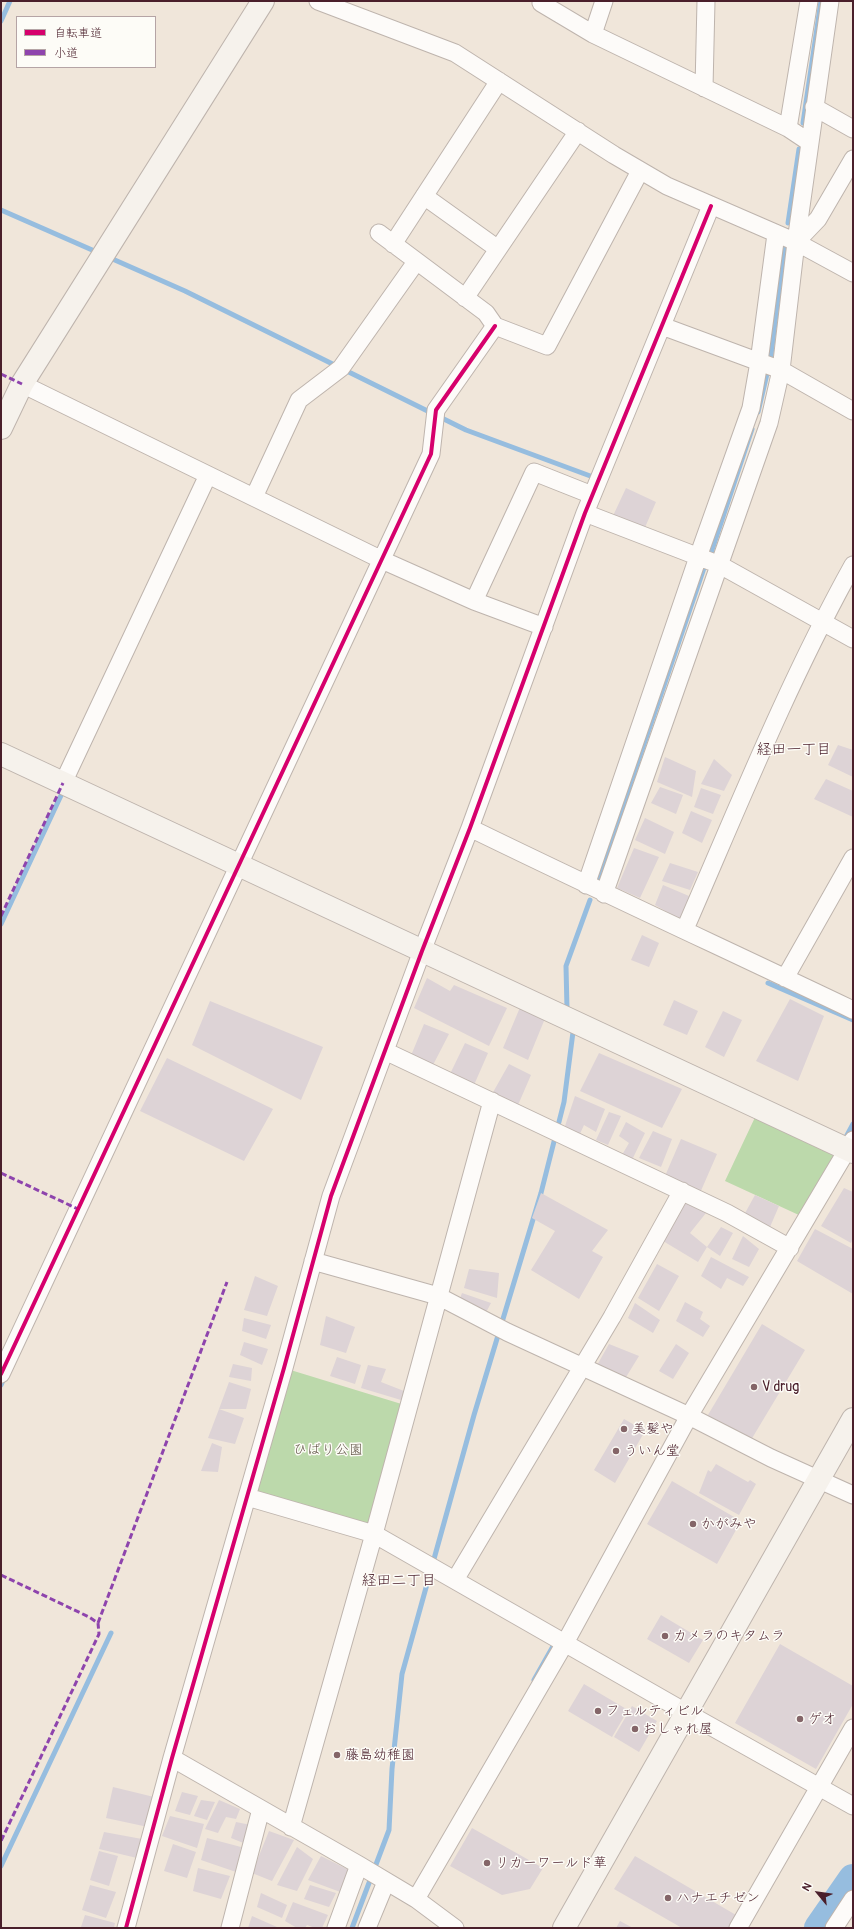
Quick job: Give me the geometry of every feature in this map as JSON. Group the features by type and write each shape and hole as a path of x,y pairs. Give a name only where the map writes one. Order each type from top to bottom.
{"street":[{"path":"1,428 22,384 263,1"},
{"path":"318,1 455,53 640,171 667,186 796,242 853,273"},
{"path":"593,34 604,1"},
{"path":"704,88 706,1"},
{"path":"788,128 809,1"},
{"path":"604,894 769,423 781,370 809,142 830,1"},
{"path":"541,3 593,34 788,128 809,142"},
{"path":"393,244 499,81"},
{"path":"814,107 853,129"},
{"path":"465,298 578,132"},
{"path":"796,242 818,219 853,159"},
{"path":"379,233 486,314 495,326 547,346 640,171"},
{"path":"424,196 498,249"},
{"path":"126,1928 172,1758 331,1196 470,828 585,513 711,206"},
{"path":"586,885 750,408 759,362 776,234"},
{"path":"254,497 299,400 341,368 416,262"},
{"path":"1,1374 431,454 436,410 495,326"},
{"path":"662,326 781,370 853,411"},
{"path":"22,384 382,560 474,601 544,627"},
{"path":"474,601 534,472 592,495"},
{"path":"63,783 208,475"},
{"path":"585,513 720,565 853,639"},
{"path":"685,929 788,690 822,621 853,565"},
{"path":"1,754 422,952 851,1147 689,1416 565,1643 416,1899"},
{"path":"470,828 604,894 685,929 853,1010"},
{"path":"785,978 853,858"},
{"path":"385,1051 682,1191 727,1213 790,1248"},
{"path":"291,1827 374,1534 492,1101"},
{"path":"455,1580 583,1367 682,1191"},
{"path":"313,1261 438,1296 507,1332 689,1416 770,1458 853,1495"},
{"path":"564,1928 853,1419"},
{"path":"247,1497 374,1534 853,1806"},
{"path":"738,1928 853,1728"},
{"path":"172,1758 416,1899 455,1928"},
{"path":"230,1928 261,1809"},
{"path":"336,1928 359,1865"},
{"path":"367,1928 386,1882"},
{"path":"834,1928 853,1899"}],"green space":[{"path":"758,1111 839,1148 801,1216 725,1181"},
{"name":"ひばり公園","path":"284,1368 408,1406 374,1534 247,1497"}],"building":[{"path":"626,488 656,502 643,532 612,518"},
{"path":"838,745 853,750 853,777 828,765"},
{"path":"665,757 696,771 692,797 657,782"},
{"path":"714,759 732,775 724,791 701,784"},
{"path":"826,779 853,791 853,817 814,799"},
{"path":"660,787 683,795 676,814 651,803"},
{"path":"701,788 721,795 713,814 694,807"},
{"path":"691,811 712,820 702,843 682,833"},
{"path":"645,818 674,832 665,854 635,840"},
{"path":"634,848 659,857 640,898 617,888"},
{"path":"670,863 698,872 690,890 662,881"},
{"path":"663,885 689,896 681,920 655,905"},
{"path":"642,935 659,943 649,967 631,960"},
{"path":"427,978 450,991 454,985 507,1008 489,1046 414,1008"},
{"path":"790,999 824,1016 798,1081 756,1061"},
{"path":"674,1000 698,1011 687,1035 663,1025"},
{"path":"210,1001 323,1047 301,1100 192,1045"},
{"path":"521,1005 546,1016 528,1060 503,1048"},
{"path":"723,1011 742,1020 724,1057 705,1047"},
{"path":"424,1024 449,1034 433,1065 410,1058"},
{"path":"465,1043 488,1053 474,1085 450,1074"},
{"path":"599,1053 682,1089 662,1128 580,1091"},
{"path":"167,1058 273,1109 244,1161 140,1111"},
{"path":"509,1064 531,1075 518,1105 492,1094"},
{"path":"575,1096 605,1109 596,1132 584,1125 579,1136 564,1129"},
{"path":"609,1112 621,1116 608,1145 596,1140"},
{"path":"626,1122 645,1133 632,1160 622,1155 629,1143 619,1136"},
{"path":"653,1131 672,1139 661,1167 639,1158"},
{"path":"681,1139 717,1154 700,1193 665,1176"},
{"path":"844,1188 853,1192 853,1239 851,1243 821,1226"},
{"path":"541,1193 608,1230 592,1251 603,1257 579,1299 531,1270 555,1231 532,1218"},
{"path":"755,1195 779,1206 770,1227 744,1215"},
{"path":"684,1200 706,1213 690,1233 707,1247 698,1262 663,1241"},
{"path":"721,1227 733,1233 720,1256 707,1247"},
{"path":"815,1229 853,1249 853,1294 797,1261"},
{"path":"743,1236 759,1249 749,1267 732,1259"},
{"path":"711,1257 749,1277 743,1286 727,1278 721,1289 701,1276"},
{"path":"657,1264 679,1276 659,1311 638,1298"},
{"path":"469,1269 499,1273 497,1298 464,1288"},
{"path":"255,1276 278,1286 267,1316 244,1310"},
{"path":"462,1293 491,1303 483,1318 456,1309"},
{"path":"685,1302 703,1312 700,1319 710,1326 703,1337 676,1321"},
{"path":"635,1303 660,1320 653,1333 628,1318"},
{"path":"326,1316 355,1327 346,1353 320,1345"},
{"path":"244,1318 271,1325 266,1339 242,1331"},
{"name":"V drug","path":"762,1324 805,1350 745,1450 702,1425"},
{"path":"244,1342 268,1349 262,1365 240,1355"},
{"path":"609,1344 639,1356 623,1382 596,1367"},
{"path":"676,1344 689,1353 673,1379 659,1371"},
{"path":"337,1357 361,1365 355,1384 330,1376"},
{"path":"233,1364 252,1368 251,1381 229,1377"},
{"path":"368,1365 386,1369 381,1382 404,1391 401,1400 361,1388"},
{"path":"229,1382 251,1389 246,1409 219,1409"},
{"path":"219,1409 244,1418 235,1444 208,1438"},
{"path":"624,1419 645,1431 615,1483 594,1470"},
{"path":"212,1443 222,1447 218,1472 201,1471"},
{"path":"716,1464 748,1482 750,1480 756,1484 739,1515 699,1493 708,1470 711,1472"},
{"path":"672,1481 741,1521 717,1564 647,1524"},
{"path":"661,1615 703,1640 689,1663 647,1639"},
{"path":"780,1644 853,1686 853,1704 816,1769 735,1723"},
{"name":"フェルティビル","path":"584,1684 628,1710 612,1737 568,1711"},
{"name":"おしゃれ屋","path":"632,1706 657,1721 639,1752 614,1737"},
{"path":"113,1787 154,1797 148,1827 106,1818"},
{"path":"182,1792 198,1796 190,1815 175,1811"},
{"path":"201,1800 215,1802 207,1820 194,1816"},
{"path":"219,1800 240,1809 236,1819 226,1817 218,1833 205,1829"},
{"path":"170,1816 204,1824 197,1848 162,1836"},
{"path":"236,1822 251,1825 246,1844 231,1838"},
{"path":"472,1828 543,1868 530,1889 502,1895 450,1866"},
{"path":"269,1831 294,1840 272,1881 252,1873"},
{"path":"104,1832 142,1839 137,1858 99,1849"},
{"path":"207,1838 241,1847 236,1872 201,1860"},
{"path":"173,1844 196,1852 187,1878 164,1871"},
{"path":"297,1847 313,1859 297,1891 277,1885"},
{"path":"99,1851 118,1856 109,1886 90,1880"},
{"path":"321,1856 351,1871 343,1893 308,1880"},
{"path":"635,1856 736,1915 730,1928 682,1928 614,1889"},
{"path":"198,1868 230,1876 221,1899 193,1891"},
{"path":"90,1885 116,1892 106,1918 82,1910"},
{"path":"310,1885 336,1893 329,1907 304,1899"},
{"path":"261,1893 287,1905 282,1918 257,1907"},
{"path":"293,1902 328,1915 322,1928 315,1928 307,1925 305,1928 297,1928 285,1921"},
{"path":"85,1915 115,1923 114,1928 81,1927"},
{"path":"252,1916 277,1927 248,1928"},
{"path":"620,1921 633,1928 616,1928"}],"waterway":[{"path":"1,21 10,1"},
{"path":"803,123 821,1"},
{"path":"788,223 799,149"},
{"path":"1,210 99,253"},
{"path":"771,355 784,248"},
{"path":"108,257 185,291 466,430 593,477"},
{"path":"758,412 767,374"},
{"path":"711,553 752,429"},
{"path":"597,882 704,568"},
{"path":"1,924 64,789"},
{"path":"567,1009 566,966 590,900"},
{"path":"768,983 853,1020"},
{"path":"352,1928 389,1830 392,1769 402,1674 474,1415 541,1193 564,1102 573,1032"},
{"path":"845,1139 853,1124"},
{"path":"1,1385 5,1376"},
{"path":"1,1866 111,1633"},
{"path":"534,1680 556,1641"},
{"path":"819,1928 853,1879"}],"marked path":[{"path":"1,374 22,384"},
{"path":"1,916 63,783"},
{"path":"1,1173 78,1209"},
{"path":"98,1623 227,1282"},
{"path":"1,1575 89,1617 98,1623 99,1634 1,1841"}],"cycle path":[{"path":"126,1928 172,1758 284,1368 331,1196 422,951 470,828 585,513 711,206"},
{"path":"1,1374 431,454 436,410 495,326"}],"place":[{"name":"V drug","path":"754,1387"},
{"name":"美髪や","path":"624,1429"},
{"name":"ういん堂","path":"616,1451"},
{"name":"かがみや","path":"693,1524"},
{"name":"カメラのキタムラ","path":"665,1636"},
{"name":"フェルティビル","path":"598,1711"},
{"name":"ゲオ","path":"800,1719"},
{"name":"おしゃれ屋","path":"635,1729"},
{"name":"藤島幼稚園","path":"337,1755"},
{"name":"リカーワールド華","path":"487,1863"},
{"name":"ハナエチゼン","path":"668,1898"}],"district":[{"name":"経田一丁目","path":"794,750"},
{"name":"経田二丁目","path":"399,1581"}]}
